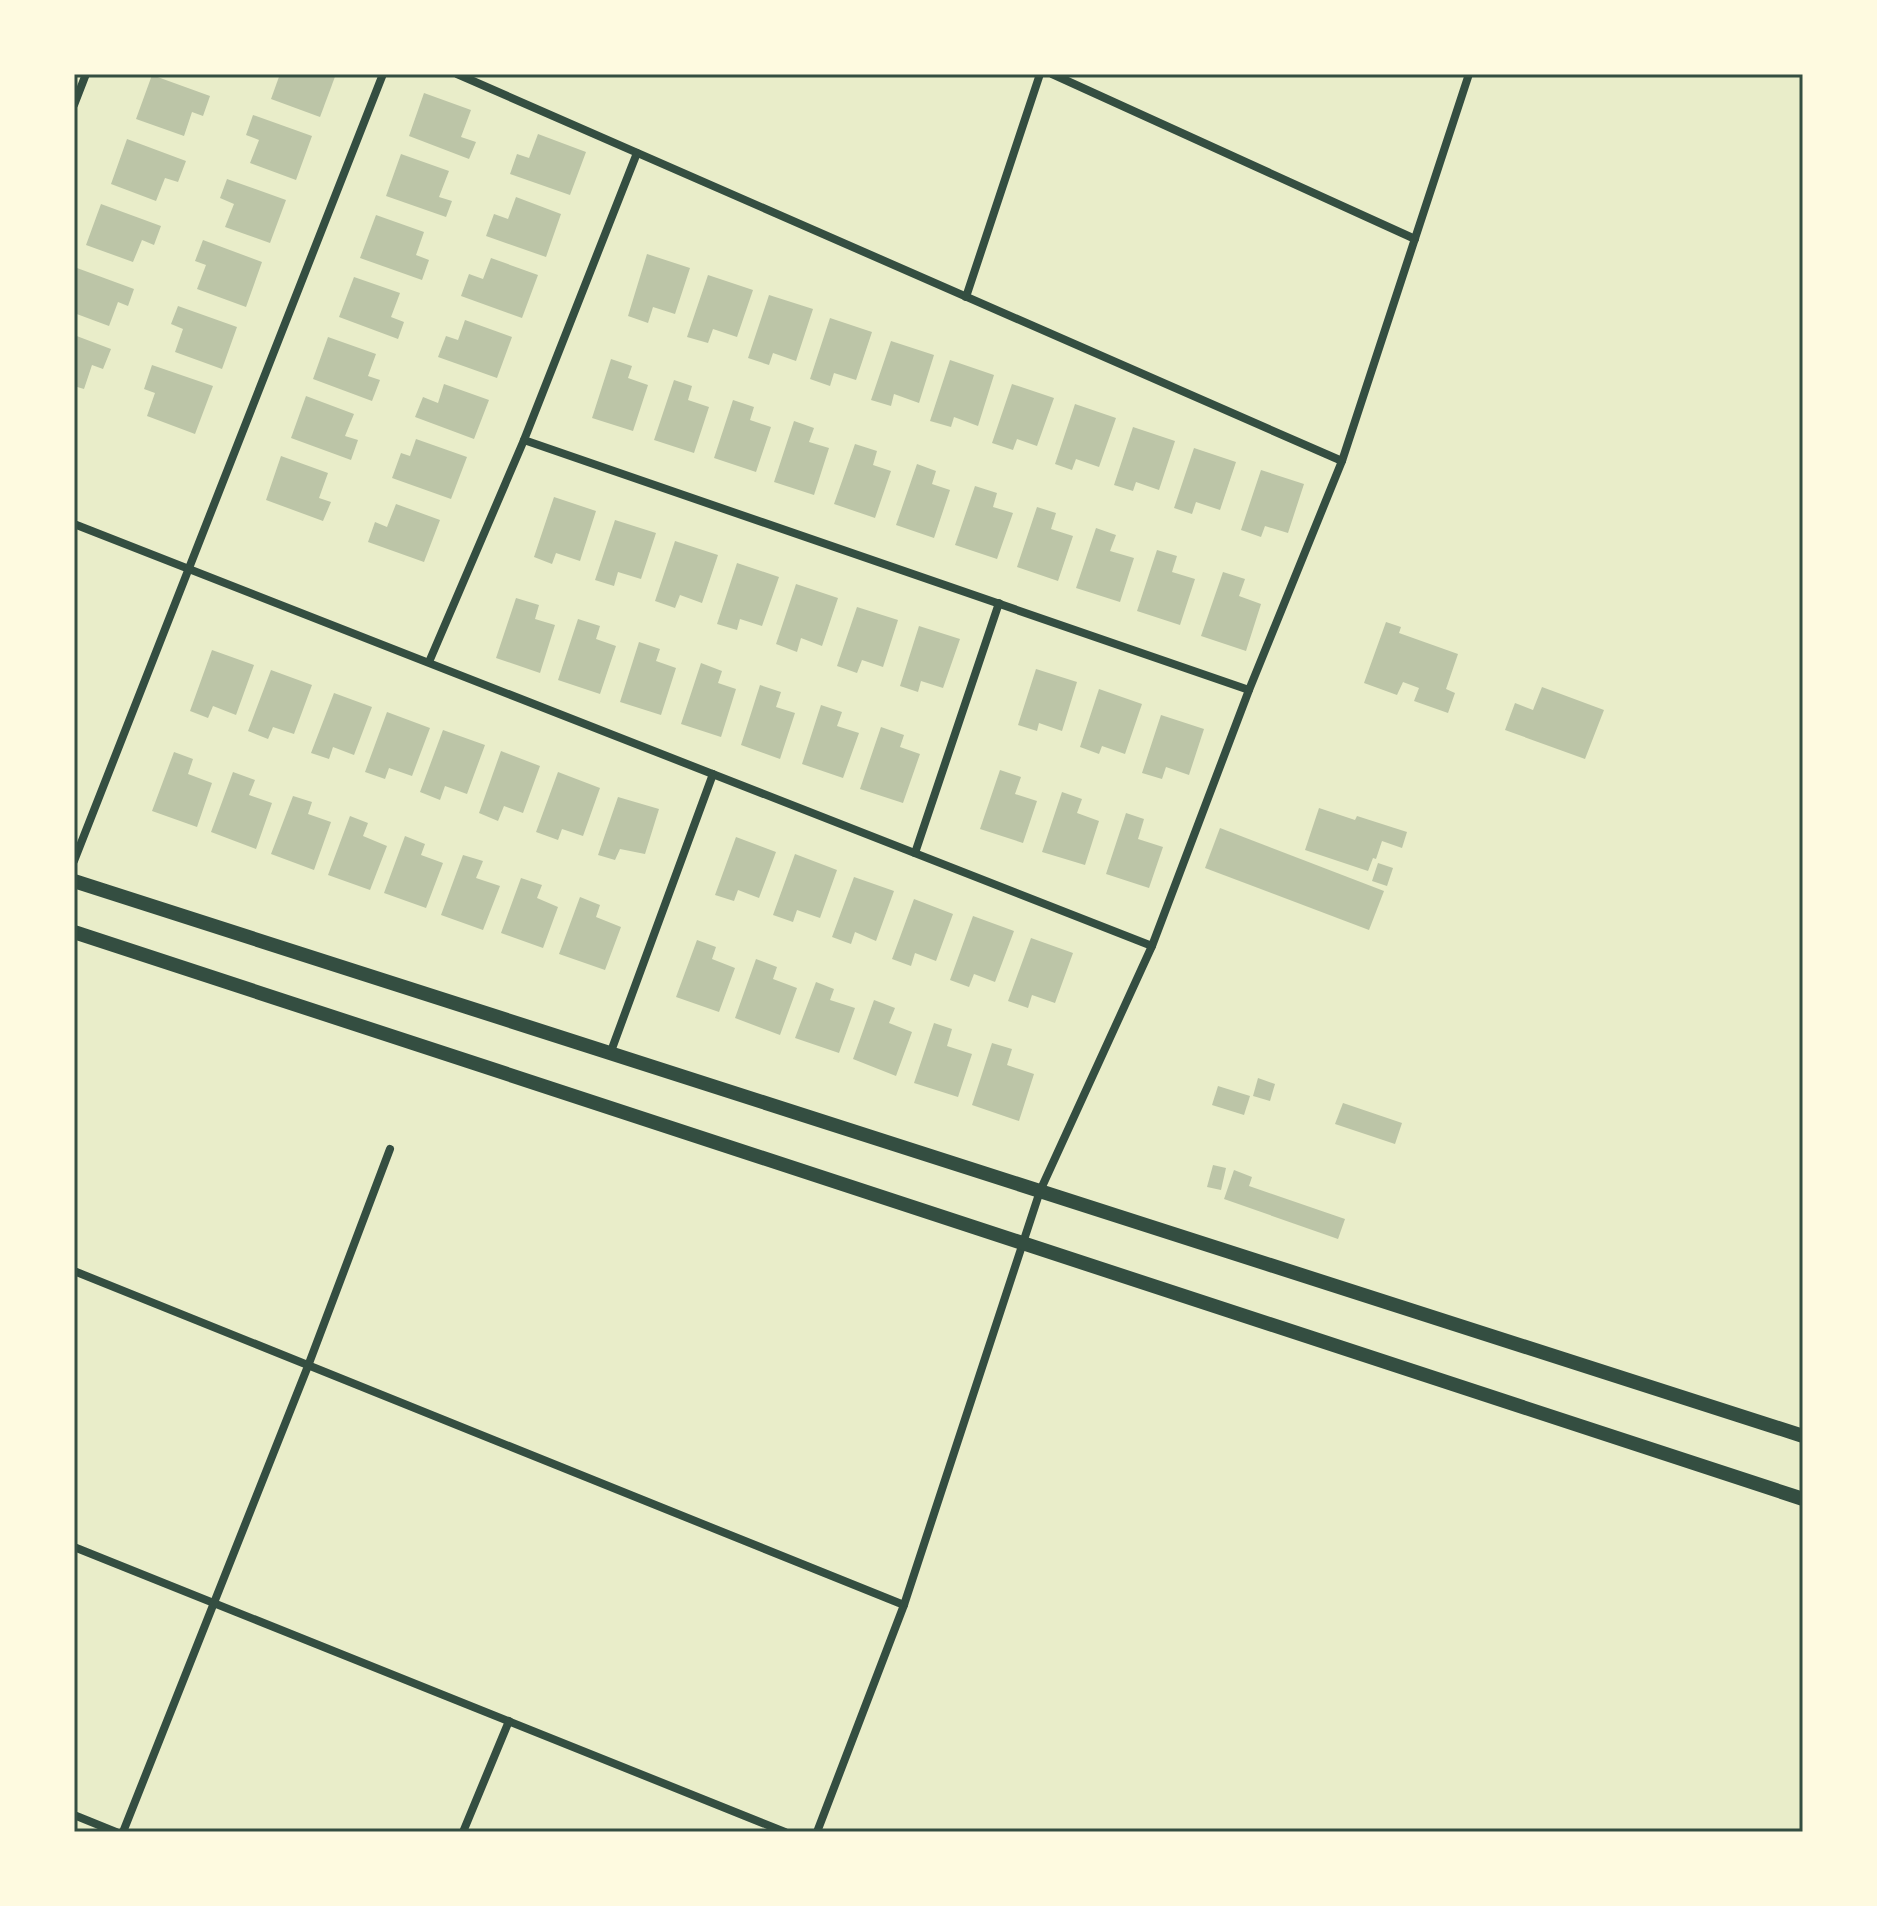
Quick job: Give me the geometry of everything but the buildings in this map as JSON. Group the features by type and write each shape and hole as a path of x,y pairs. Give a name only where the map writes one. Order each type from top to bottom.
{"street":[{"path":"74,105 86,74"},
{"path":"74,861 383,74"},
{"path":"457,74 1342,461"},
{"path":"966,297 1040,74"},
{"path":"1052,74 1415,239"},
{"path":"817,1832 904,1605 1040,1191 1152,946 1249,690 1342,461 1469,74"},
{"path":"429,662 524,440 637,153"},
{"path":"524,440 1249,690"},
{"path":"74,524 1152,946"},
{"path":"915,853 999,603"},
{"path":"610,1054 713,774"},
{"path":"74,881 1803,1436"},
{"path":"74,932 1803,1499"},
{"path":"123,1832 308,1366 390,1149"},
{"path":"74,1271 904,1605"},
{"path":"74,1547 785,1832"},
{"path":"463,1832 509,1721"},
{"path":"74,1815 116,1832"}]}
